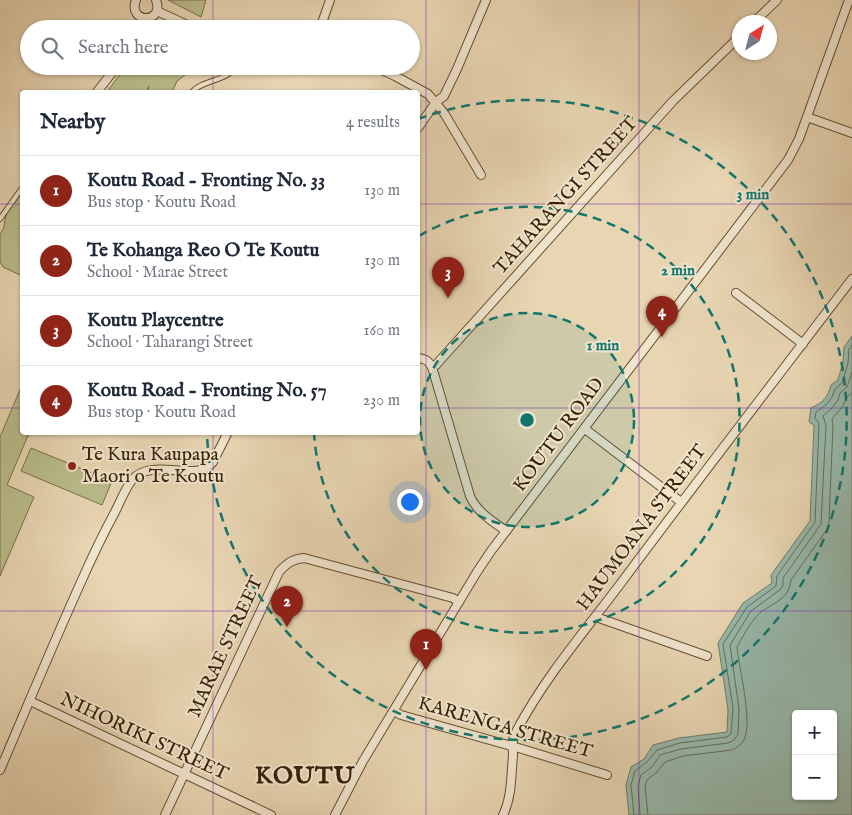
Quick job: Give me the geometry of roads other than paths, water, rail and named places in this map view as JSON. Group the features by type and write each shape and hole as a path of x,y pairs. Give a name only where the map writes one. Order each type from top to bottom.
{"street":[{"path":"136,0 135,12 146,18 153,16 157,11 156,0"},
{"path":"323,20 330,0"},
{"path":"420,125 436,102 445,95 486,0"},
{"path":"761,15 777,0"},
{"name":"KOUTU ROAD","path":"336,815 363,761 480,567 788,160 799,139 849,0"},
{"path":"157,11 176,20"},
{"name":"TAHARANGI STREET","path":"432,367 444,357 673,101 732,44"},
{"path":"99,90 110,75"},
{"path":"393,75 428,94 436,102 481,175"},
{"path":"807,116 852,133"},
{"name":"HAUMOANA STREET","path":"503,815 510,793 512,740 548,678 852,279"},
{"path":"736,293 803,344"},
{"path":"420,358 425,359 432,367 470,496 477,509 506,531"},
{"path":"584,428 681,502"},
{"path":"0,770 94,553 132,480 141,472 146,471 195,471 206,469 210,467 226,435"},
{"name":"MARAE STREET","path":"185,774 279,572 294,559 304,558 453,598 459,602"},
{"path":"596,616 708,656"},
{"name":"NIHORIKI STREET","path":"30,701 271,815"},
{"name":"KARENGA STREET","path":"394,711 401,715 607,775"},
{"path":"165,815 185,774"}],"lane":[{"path":"194,90 226,75"},
{"path":"0,219 20,191"}],"water":[{"path":"852,336 852,815 629,815 626,785 631,767 644,759 653,745 679,738 727,732 728,709 718,643 743,603 772,583 771,575 810,521 814,425 809,422 811,408 824,400 831,385 838,380 843,362 844,347"}],"place":[{"name":"Koutu Playcentre","path":"448,298"},
{"name":"Koutu Road - Fronting No. 57","path":"662,337"},
{"name":"Te Kura Kaupapa Maori o Te Koutu","path":"72,466"},
{"name":"Te Kohanga Reo O Te Koutu","path":"287,627"},
{"name":"Koutu Road - Fronting No. 33","path":"426,670"}],"district":[{"name":"KOUTU","path":"305,776"}]}
